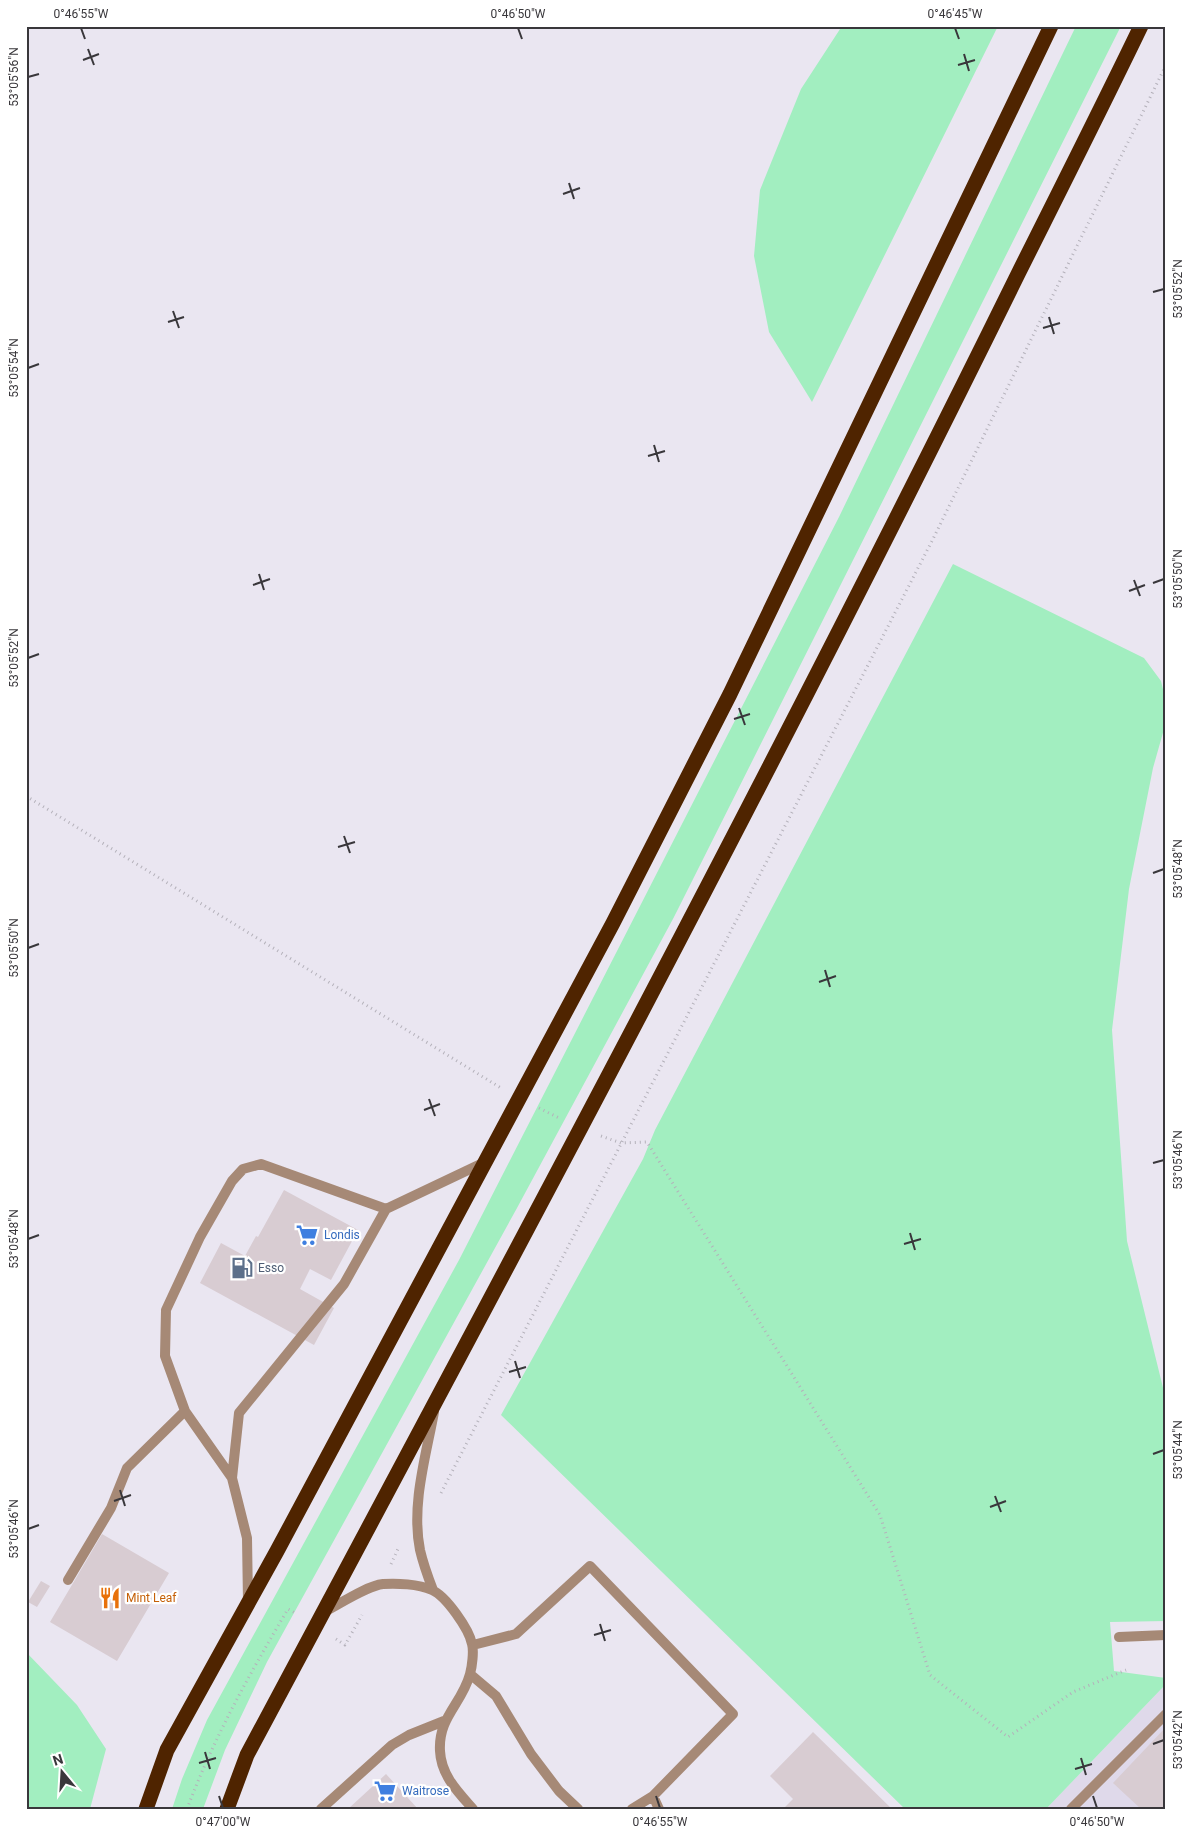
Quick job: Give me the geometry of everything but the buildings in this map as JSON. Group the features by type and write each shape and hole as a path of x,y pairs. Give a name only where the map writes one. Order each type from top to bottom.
{"highway":[{"path":"146,1809 167,1750 248,1603 613,923 730,694 1051,26"},
{"path":"227,1809 247,1755 672,957 797,716 912,490 1141,26"}],"lane":[{"path":"248,1603 247,1538 232,1478 239,1413 344,1284 386,1209 485,1162"},
{"path":"232,1478 185,1412 165,1356 166,1310 200,1237 232,1181 243,1169 261,1164 386,1209"},
{"path":"436,1401 418,1501 420,1549 433,1590 460,1618 473,1645 470,1674 458,1701 444,1721 440,1748 440,1761 451,1783 473,1809"},
{"path":"68,1580 111,1508 127,1468 185,1412"},
{"path":"473,1645 516,1634 590,1566 733,1714 653,1796 632,1809"},
{"path":"320,1619 380,1584 401,1584 433,1590"},
{"path":"1119,1637 1166,1635"},
{"path":"470,1674 496,1696 531,1754 559,1791 578,1809"},
{"path":"1071,1809 1166,1714"},
{"path":"321,1809 392,1744 408,1735 444,1721"},
{"path":"653,1796 659,1809"}],"path":[{"path":"187,1809 207,1756 246,1681 288,1609 320,1619 345,1645 402,1541 418,1526 442,1492 933,539 1166,65"},
{"path":"26,796 518,1098"},
{"path":"621,1143 647,1142 880,1515 930,1675 1008,1737 1073,1692 1126,1670"}],"shaded area":[{"path":"1166,1684 1166,1809 1046,1809"}],"green space":[{"path":"842,26 998,26 812,402 769,332 754,256 760,190 801,89"},
{"path":"1076,26 1121,26 674,917 517,1208 267,1662 225,1750 203,1809 172,1809 182,1779 207,1720 459,1260 839,517"},
{"path":"953,564 1144,658 1161,681 1166,702 1166,722 1153,768 1129,889 1112,1030 1127,1241 1166,1400 1166,1621 1110,1622 1114,1671 1166,1678 1166,1684 1046,1809 905,1809 501,1415 643,1159 655,1130"},
{"path":"26,1652 77,1705 106,1749 90,1809 26,1809"}],"place":[{"name":"Londis","path":"307,1235"},
{"name":"Esso","path":"242,1268"},
{"name":"Mint Leaf","path":"110,1598"},
{"name":"Waitrose","path":"385,1791"}]}
